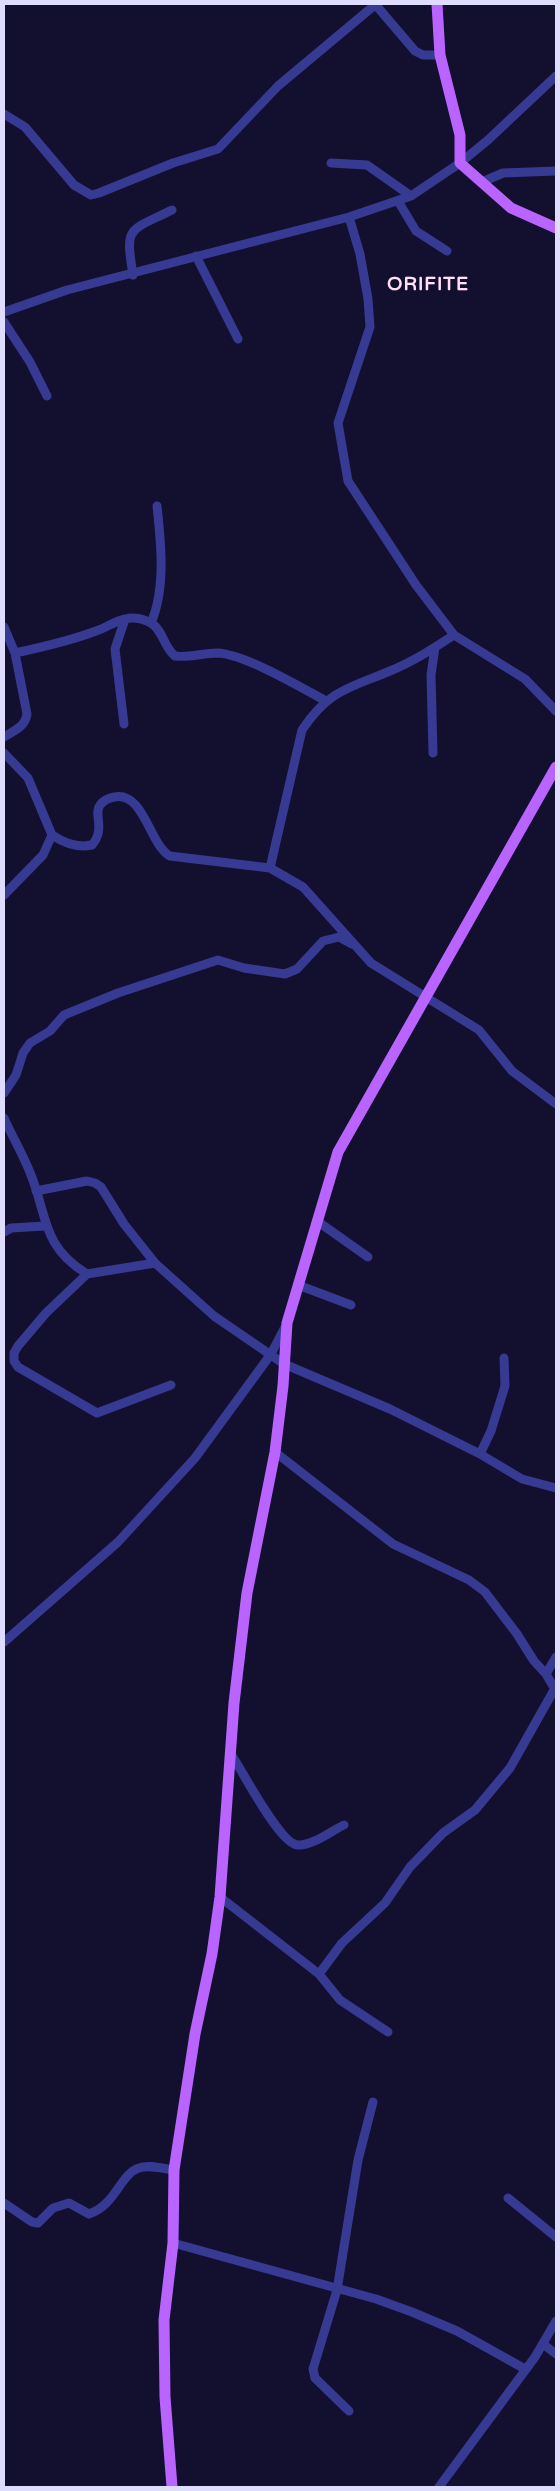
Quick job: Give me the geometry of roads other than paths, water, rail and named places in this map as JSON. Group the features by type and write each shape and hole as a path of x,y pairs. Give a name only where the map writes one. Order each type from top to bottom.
{"main road":[{"path":"437,4 440,55 460,135 460,163 512,208 556,228"},
{"path":"172,2487 165,2397 164,2320 173,2243 174,2170 194,2034 212,1954 220,1897 234,1703 247,1593 256,1536 275,1452 288,1323 338,1152 425,995 556,767"}],"street":[{"path":"4,114 25,127 74,185 91,195 165,166 218,149 278,86 376,4 415,51 423,55 440,55"},
{"path":"4,312 67,290 133,275 196,256 349,217 411,196 460,163 556,76"},
{"path":"331,163 367,165 411,196"},
{"path":"482,182 503,174 556,172"},
{"path":"398,201 416,231 447,252"},
{"path":"133,275 128,241 130,234 138,227 172,210"},
{"path":"349,217 363,272 368,299 370,327 338,423 348,481 416,586 454,635 525,679 556,712"},
{"path":"196,256 238,339"},
{"path":"4,322 30,362 48,396"},
{"path":"151,623 156,611 160,589 160,533 157,506"},
{"path":"124,724 115,649 125,618"},
{"path":"15,653 62,643 125,618 138,618 151,623 157,628 170,652 175,656 217,653 228,655 262,667 326,700"},
{"path":"4,627 15,653 27,714 26,722 22,727 4,736"},
{"path":"270,868 302,730 315,710 326,700 352,685 392,671 454,635"},
{"path":"433,753 430,675 435,647"},
{"path":"4,753 28,778 52,835 73,845 92,845 99,838 98,810 101,804 109,798 124,797 130,800 143,817 162,852 170,856 270,868 302,887 371,963 425,995 478,1030 512,1071 556,1104"},
{"path":"4,895 43,855 52,835"},
{"path":"4,1093 16,1075 23,1053 34,1039 50,1031 64,1015 118,992 218,960 244,968 286,974 297,969 323,940 340,937 357,946"},
{"path":"4,1118 30,1171 45,1226 54,1245 65,1258 87,1274"},
{"path":"36,1191 87,1181 95,1183 101,1187 124,1224 155,1263 214,1316 284,1364 390,1409 480,1454 522,1479 556,1488"},
{"path":"317,1221 368,1257"},
{"path":"4,1232 11,1228 45,1226"},
{"path":"155,1263 87,1274 46,1313 18,1346 14,1353 14,1361 18,1367 97,1413 171,1386"},
{"path":"298,1285 351,1305"},
{"path":"4,1641 124,1535 195,1458 271,1354 288,1323"},
{"path":"480,1454 491,1431 505,1386 504,1358"},
{"path":"275,1452 393,1544 468,1580 485,1592 517,1634 534,1661 546,1674 555,1691 510,1768 475,1810 443,1832 410,1867 384,1903 342,1943 318,1974"},
{"path":"546,1674 556,1657"},
{"path":"231,1754 284,1837 291,1843 297,1846 305,1844 344,1825"},
{"path":"220,1897 318,1974 340,2000 388,2032"},
{"path":"349,2411 315,2378 313,2369 337,2290 358,2160 373,2102"},
{"path":"4,2203 32,2222 38,2223 53,2208 69,2203 89,2214 101,2210 133,2171 141,2167 174,2170"},
{"path":"508,2198 556,2237"},
{"path":"173,2243 337,2290 376,2299 457,2331 525,2369"},
{"path":"439,2487 543,2344 556,2321"},
{"path":"543,2344 556,2354"}],"district":[{"name":"ORIFITE","path":"428,285"}]}
